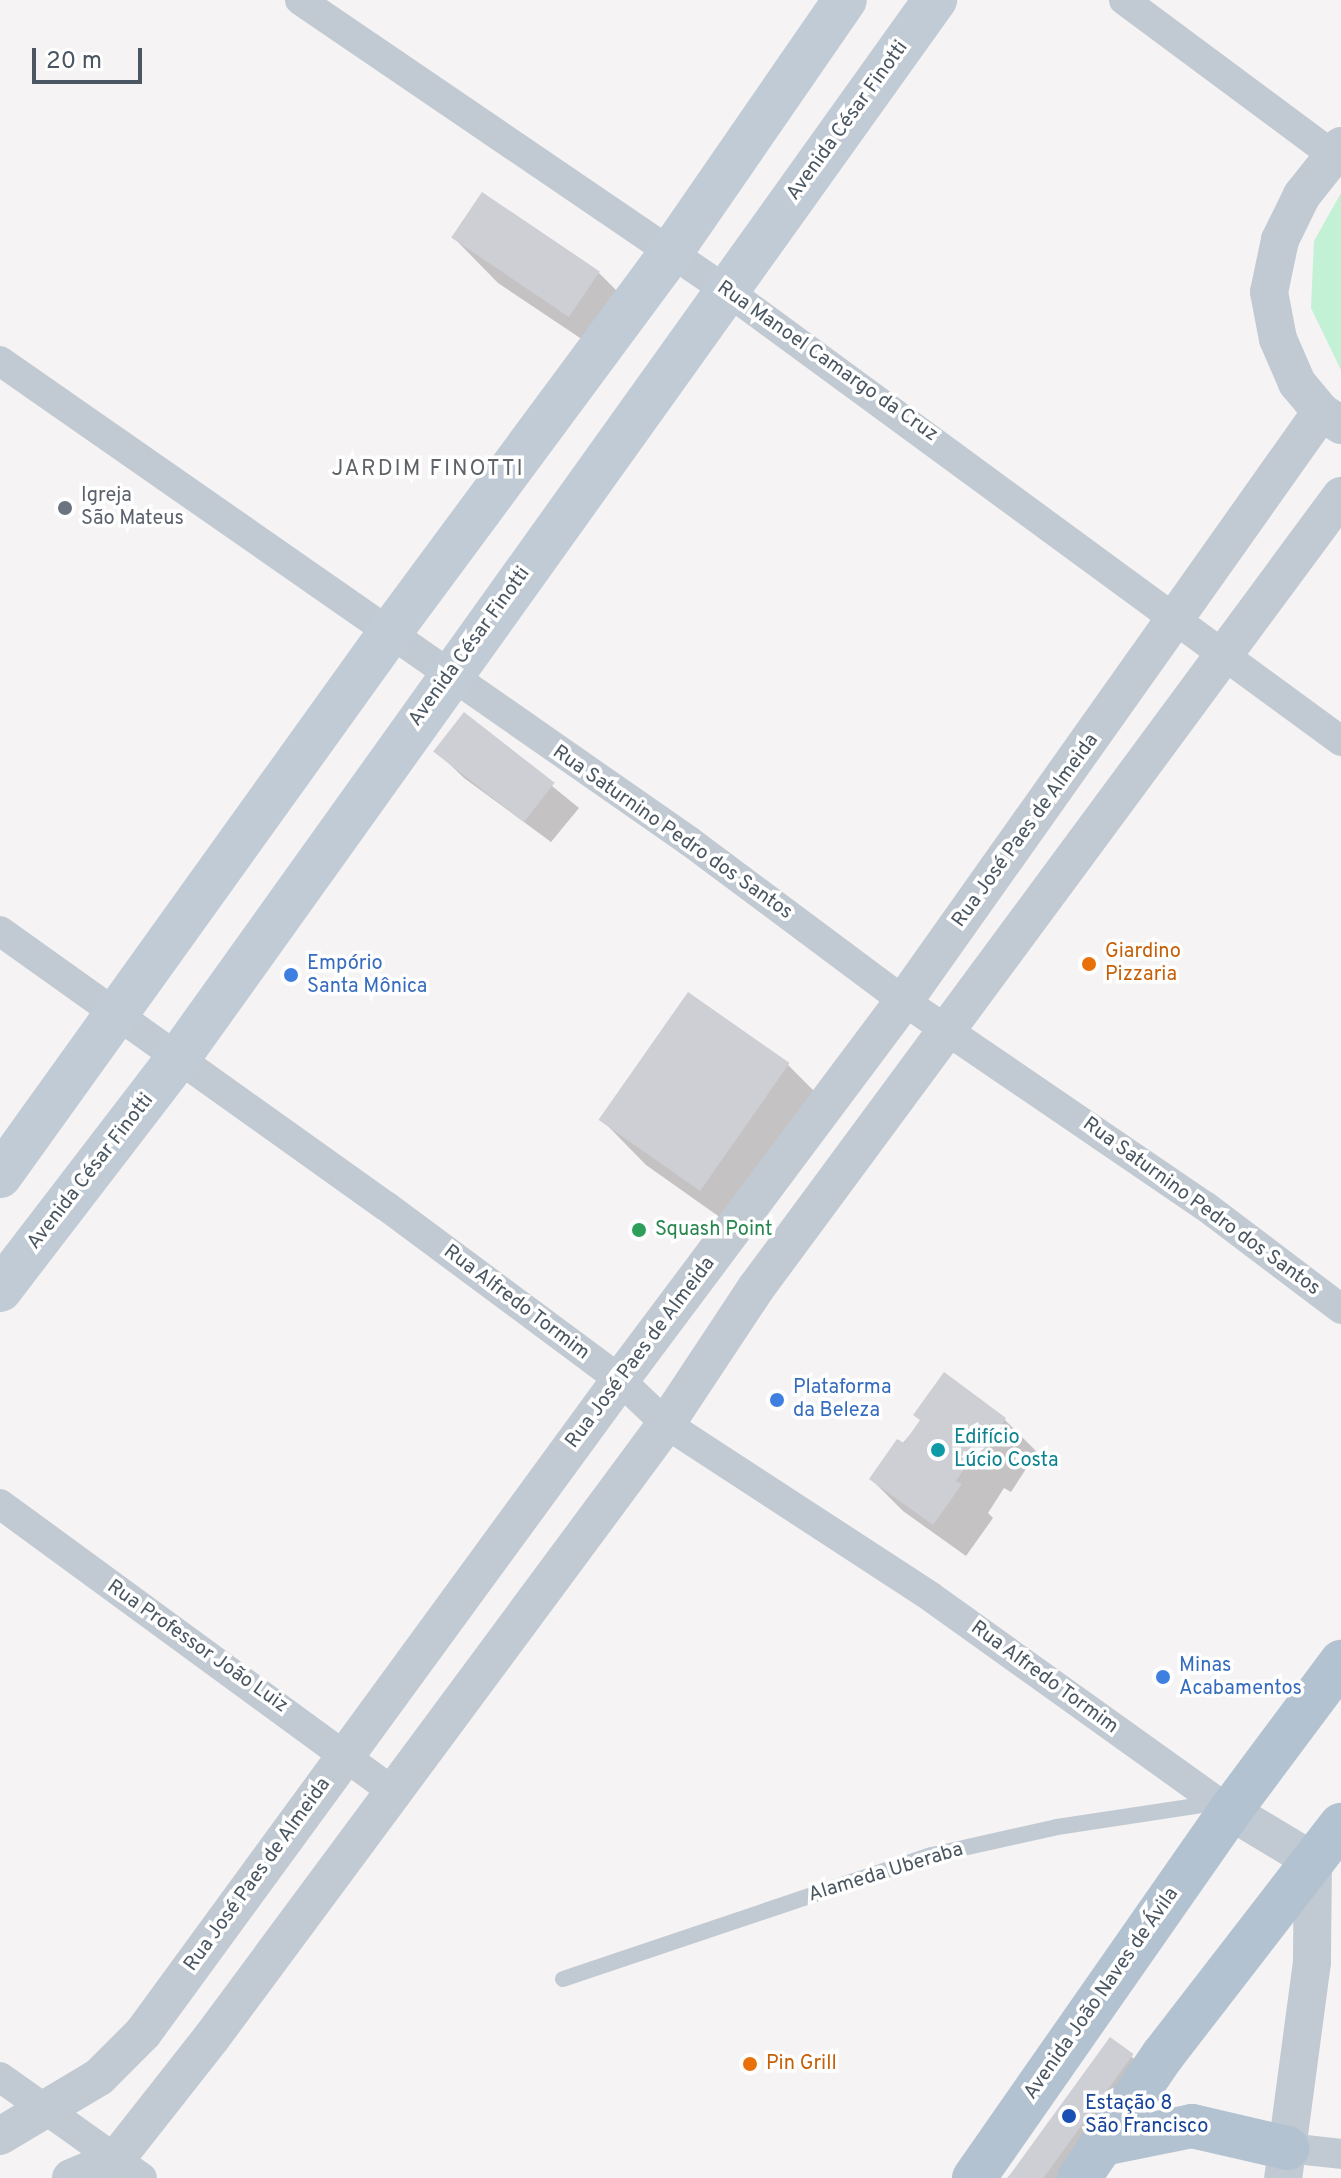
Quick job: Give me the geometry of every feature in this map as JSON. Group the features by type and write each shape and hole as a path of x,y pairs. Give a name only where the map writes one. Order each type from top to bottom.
{"main road":[{"path":"0,1176 120,1014 388,635 671,252 845,0"},
{"name":"Avenida César Finotti","path":"0,1290 179,1057 935,0"},
{"name":"Avenida João Naves de Ávila","path":"974,2178 1224,1807 1341,1662"},
{"path":"1091,2161 1163,2055 1341,1825"},
{"path":"1091,2161 1192,2126 1285,2163"}],"street":[{"name":"Rua Manoel Camargo da Cruz","path":"300,0 726,290 967,462 1174,622 1341,741"},
{"path":"1124,0 1337,150"},
{"name":"Rua José Paes de Almeida","path":"45,2110 99,2077 143,2033 620,1380 904,1001 1174,622 1331,419 1291,369 1278,339 1269,292 1280,240 1302,195 1337,150"},
{"name":"Rua Saturnino Pedro dos Santos","path":"0,361 448,677 689,841 904,1001 1205,1206 1341,1309"},
{"path":"71,2178 129,2168 393,1792 666,1424 756,1288 950,1030 1220,656 1341,496"},
{"name":"Rua Alfredo Tormim","path":"0,931 120,1014 620,1380 666,1424 931,1597 1224,1807"},
{"name":"Rua Professor João Luiz","path":"0,1504 347,1753 393,1792"},
{"path":"1224,1807 1313,1861 1312,1962 1285,2163 1341,2154"},
{"path":"0,2077 129,2168"},
{"path":"0,2136 45,2110"}],"lane":[{"name":"Alameda Uberaba","path":"563,1979 932,1855 1057,1827 1224,1807"}],"green space":[{"path":"1341,193 1341,370 1311,308 1314,241"}],"building":[{"path":"482,192 600,271 569,317 451,238"},
{"path":"464,712 555,783 524,822 433,751"},
{"path":"688,992 790,1063 700,1191 599,1120"},
{"name":"Edifício Lúcio Costa","path":"944,1372 1006,1418 979,1461 972,1457 956,1481 962,1484 933,1525 869,1479 897,1439 904,1443 920,1420 913,1415"},
{"name":"Estação 8 São Francisco","path":"1110,2037 1133,2054 1043,2178 1008,2178"}],"place":[{"name":"Igreja São Mateus","path":"65,508"},
{"name":"Giardino Pizzaria","path":"1089,964"},
{"name":"Empório Santa Mônica","path":"291,975"},
{"name":"Squash Point","path":"639,1230"},
{"name":"Plataforma da Beleza","path":"777,1400"},
{"name":"Edifício Lúcio Costa","path":"938,1450"},
{"name":"Minas Acabamentos","path":"1163,1677"},
{"name":"Pin Grill","path":"750,2064"},
{"name":"Estação 8 São Francisco","path":"1069,2116"}],"district":[{"name":"JARDIM FINOTTI","path":"428,470"}]}
